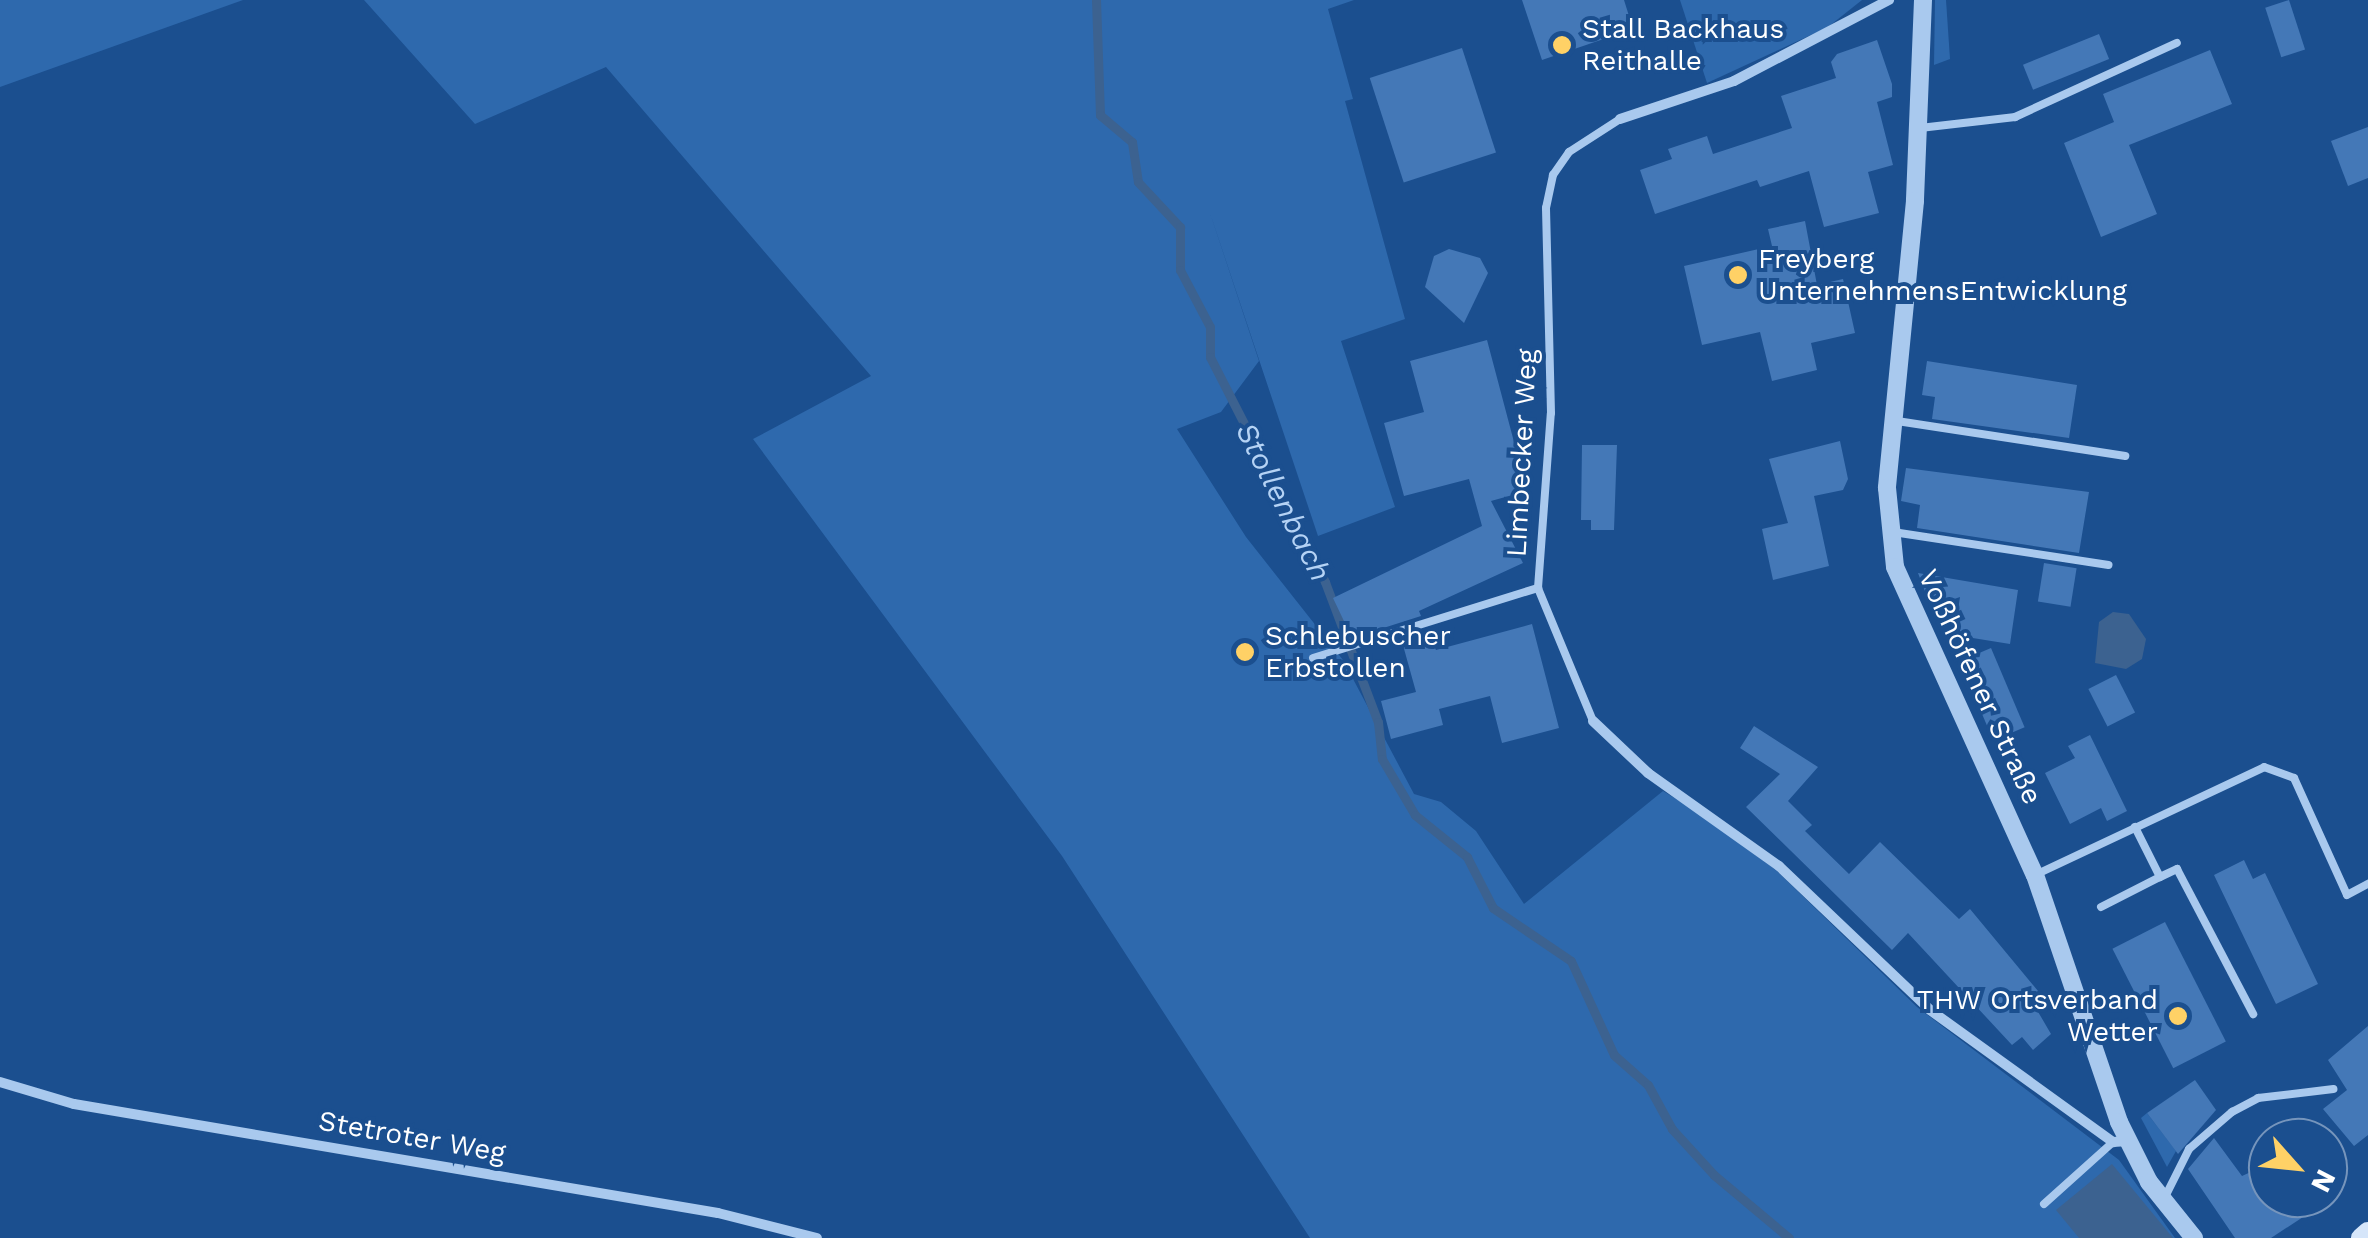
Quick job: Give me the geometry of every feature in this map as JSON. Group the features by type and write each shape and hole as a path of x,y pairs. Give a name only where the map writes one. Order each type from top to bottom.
{"main road":[{"path":"2360,1238 2368,1232"}],"street":[{"name":"Limbecker Weg","path":"1620,120 1749,74 1889,0"},
{"name":"Voßhöfener Straße","path":"1923,0 1920,128 1892,421 1889,531 1895,567 1938,671 2035,875 2121,1142 2194,1238"},
{"name":"Limbecker Weg","path":"1593,721 1648,773 1779,866 1930,1010 2121,1142"},
{"name":"Stetroter Weg","path":"0,1082 74,1104 718,1213 817,1238"}],"lane":[{"path":"1920,128 2015,117 2176,43"},
{"name":"Limbecker Weg","path":"1593,721 1538,588 1552,413 1546,208 1553,175 1569,152 1620,120"},
{"path":"1892,421 2124,456"},
{"path":"1889,531 2108,565"},
{"path":"1314,658 1338,654 1538,588"},
{"path":"2035,875 2264,767 2282,768 2294,778 2347,895 2368,884"},
{"path":"2135,827 2160,877"},
{"path":"2101,907 2177,868 2253,1014"},
{"path":"2164,1200 2189,1149 2232,1112 2258,1098 2333,1089"},
{"path":"2044,1204 2121,1142"}],"shaded area":[{"path":"0,0 243,0 0,87"},
{"path":"364,0 1354,0 1328,9 1353,99 1345,101 1405,319 1341,341 1395,507 1318,536 1210,213 1259,361 1221,412 1177,429 1246,537 1343,660 1414,794 1441,802 1476,831 1524,904 1663,791 1775,869 1917,1007 2119,1160 2175,1238 1310,1238 1062,856 753,439 871,376 606,67 475,124"},
{"path":"1680,0 1862,0 1828,27 1707,83"},
{"path":"1935,0 1946,0 1950,59 1934,65"},
{"path":"2113,612 2129,614 2146,639 2142,659 2126,669 2095,663 2099,622"},
{"path":"2147,1113 2176,1151 2167,1167 2141,1118"},
{"path":"2112,1164 2173,1238 2079,1238 2056,1210"}],"building":[{"name":"Stall Backhaus Reithalle","path":"1522,0 1624,0 1633,29 1542,60"},
{"path":"2289,0 2305,49 2281,57 2265,8"},
{"path":"2099,34 2109,59 2033,90 2023,65"},
{"path":"1877,40 1892,84 1892,97 1877,102 1893,165 1868,172 1879,213 1824,227 1809,171 1760,187 1757,180 1655,214 1640,170 1672,159 1668,149 1707,136 1713,154 1792,128 1781,96 1836,78 1831,62 1837,54"},
{"path":"1462,48 1496,153 1404,183 1370,78"},
{"path":"2210,50 2232,104 2129,145 2157,214 2101,237 2064,143 2114,122 2103,94"},
{"path":"2368,127 2368,178 2348,186 2331,141"},
{"path":"1805,221 1817,285 1843,279 1855,333 1811,343 1817,370 1772,381 1760,332 1702,345 1684,266 1772,246 1768,229"},
{"path":"1449,249 1480,258 1488,273 1464,323 1425,287 1434,256"},
{"path":"1487,340 1527,491 1491,501 1523,563 1419,611 1421,616 1352,638 1333,598 1482,526 1469,479 1404,496 1384,423 1424,412 1410,361"},
{"path":"1927,361 2077,385 2069,438 1932,419 1935,397 1922,395"},
{"path":"1840,441 1848,479 1843,490 1814,496 1829,566 1773,580 1762,529 1788,523 1769,459"},
{"path":"1582,445 1617,445 1614,530 1591,530 1591,520 1581,520"},
{"path":"1906,468 2089,492 2079,553 1917,528 1920,505 1901,501"},
{"path":"2044,563 2077,568 2070,607 2038,602"},
{"path":"1918,573 2018,590 2010,644 1954,635 1960,597 1931,607"},
{"path":"1532,624 1559,728 1502,743 1490,696 1439,709 1443,725 1391,739 1381,701 1416,692 1401,638 1427,630 1436,650"},
{"path":"1991,648 2025,727 1993,740 1960,661"},
{"path":"2116,675 2135,712 2107,726 2088,689"},
{"path":"1754,726 1818,767 1788,801 1812,825 1805,831 1849,874 1880,842 1959,919 1970,909 2038,991 2030,998 2051,1034 2033,1050 2022,1037 2012,1045 1908,933 1892,950 1746,807 1780,774 1740,748"},
{"path":"2090,735 2127,811 2107,821 2101,808 2070,824 2045,773 2075,758 2068,746"},
{"path":"2244,860 2253,879 2265,873 2318,984 2276,1004 2214,875"},
{"name":"THW Ortsverband Wetter","path":"2165,922 2226,1041 2173,1068 2112,949"},
{"path":"2368,1026 2368,1135 2354,1146 2348,1139 2348,1118 2331,1118 2323,1109 2347,1090 2328,1060"},
{"path":"2195,1080 2216,1110 2178,1154 2147,1113"},
{"path":"2214,1138 2242,1176 2248,1173 2248,1218 2302,1218 2271,1238 2235,1238 2188,1169"}],"waterway":[{"name":"Stollenbach","path":"1096,0 1100,115 1132,142 1138,182 1180,227 1180,270 1210,327 1210,357 1325,582 1378,722 1382,759 1415,815 1467,857 1493,908 1571,961 1614,1055 1648,1085 1672,1129 1714,1175 1789,1238"}],"place":[{"name":"Stall Backhaus Reithalle","path":"1562,45"},
{"name":"Freyberg UnternehmensEntwicklung","path":"1738,275"},
{"name":"Schlebuscher Erbstollen","path":"1245,652"},
{"name":"THW Ortsverband Wetter","path":"2178,1016"}]}
